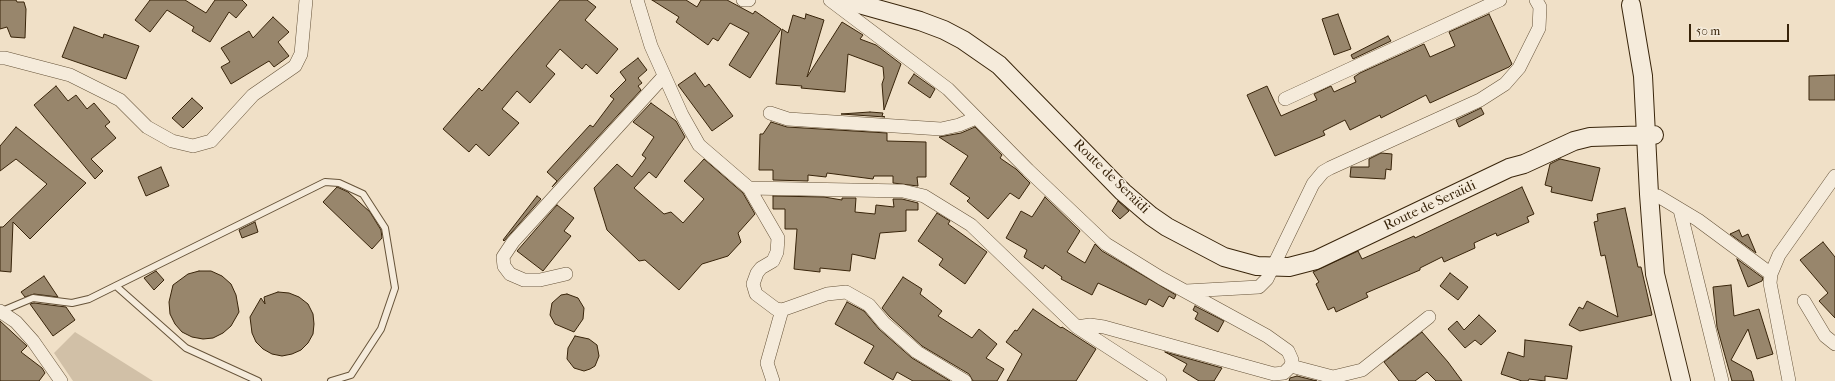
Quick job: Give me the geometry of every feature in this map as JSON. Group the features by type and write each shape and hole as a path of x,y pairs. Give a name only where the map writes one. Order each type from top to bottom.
{"street":[{"path":"0,58 6,58 70,75 120,100 147,127 172,141 193,146 211,141 253,95 295,66 301,54 306,0"},
{"path":"637,0 651,46 682,115 699,145 749,188 778,238 774,258 770,264 759,270 753,284 753,289 756,294 776,309 782,310 827,294 846,292 869,305 884,324 917,352 944,370 967,380"},
{"path":"743,0 749,0"},
{"path":"830,0 948,89 1028,170 1106,244 1161,278 1267,336 1288,351 1292,360 1291,366 1284,373 1274,374 1104,327 1090,325 1077,327"},
{"name":"Route de Seraïdi","path":"845,0 920,21 944,30 963,40 999,65 1123,192 1151,216 1167,227 1224,257 1240,263 1273,267 1289,267 1316,260 1509,168 1522,158 1577,131 1591,128 1650,130"},
{"path":"1286,99 1500,0"},
{"path":"1186,291 1259,287 1268,279 1313,184 1323,172 1489,96 1505,84 1519,68 1539,28 1540,7 1536,0"},
{"path":"1629,3 1643,36 1648,56 1650,130 1649,194 1655,274 1681,381"},
{"path":"566,274 540,280 524,280 510,274 504,266 503,257 513,242 664,76"},
{"path":"770,113 788,119 941,129 959,125 976,118"},
{"path":"1650,130 1658,196 1662,274 1660,294"},
{"path":"1789,381 1770,283 1771,274 1779,255 1835,176"},
{"path":"749,188 903,191 924,196 971,225 1018,272 1077,327 1160,381"},
{"path":"1658,196 1698,220 1771,274"},
{"path":"1680,210 1722,381"},
{"path":"1804,301 1825,336 1835,344"},
{"path":"773,381 767,363 782,310"},
{"path":"0,311 16,322 33,341 61,381"},
{"path":"1291,366 1333,377 1362,370 1429,317"}],"lane":[{"path":"0,311 33,298 72,303 89,299 324,182 338,183 362,194 385,228 395,288 381,329 351,375 331,381"},
{"path":"116,286 186,348 258,381"}],"shaded area":[{"path":"75,332 153,381 73,381 54,353"}],"building":[{"path":"0,0 16,0 17,2 24,2 26,9 25,38 11,37 7,27 0,29"},
{"path":"150,0 185,0 206,13 215,0 242,0 247,5 236,18 229,12 210,42 192,31 194,27 167,10 150,32 135,20"},
{"path":"560,0 587,0 596,7 585,20 618,49 597,74 586,64 582,69 560,49 546,66 555,74 530,103 517,91 502,109 519,123 489,156 476,144 469,152 443,129 479,88 482,91"},
{"path":"652,0 686,0 697,7 701,0 727,0 753,14 755,11 781,29 750,78 729,65 749,33 730,23 718,41 713,38 708,45 676,22 679,17"},
{"path":"806,14 824,20 807,77 842,22 863,35 860,39 876,45 901,64 884,110 882,84 884,78 883,67 848,54 845,92 776,84 782,29 788,33 793,15 805,19"},
{"path":"1338,14 1351,49 1334,55 1322,19"},
{"path":"1489,14 1512,64 1509,67 1430,103 1426,95 1381,118 1380,115 1350,130 1345,120 1323,131 1325,135 1275,156 1247,95 1267,86 1281,116 1317,100 1314,94 1331,86 1334,92 1356,82 1354,77 1360,73 1424,44 1430,57 1455,46 1449,32"},
{"path":"273,17 289,32 278,42 289,56 274,67 269,61 231,84 221,67 230,62 221,48 249,31 253,38"},
{"path":"74,27 103,38 104,34 139,46 126,79 62,57"},
{"path":"1388,36 1391,41 1353,59 1351,55"},
{"path":"638,58 647,70 638,78 642,83 638,86 641,90 552,187 557,181 547,172 590,125 593,127 614,99 610,96 626,80 620,72"},
{"path":"695,73 705,87 709,84 733,116 712,131 678,85"},
{"path":"914,74 935,89 930,98 908,83"},
{"path":"1835,75 1835,100 1809,100 1809,76"},
{"path":"56,86 68,101 76,95 87,109 94,103 110,122 105,126 116,138 91,159 103,171 95,179 34,105"},
{"path":"192,98 203,108 183,128 172,118"},
{"path":"651,103 676,121 685,137 656,178 649,172 634,188 664,214 671,212 683,223 704,199 684,181 704,159 743,193 755,214 738,233 741,242 728,256 702,264 679,290 645,260 639,261 607,230 594,188 617,164 632,177 646,158 642,155 654,137 633,122"},
{"path":"1481,108 1484,114 1459,127 1456,120"},
{"path":"870,112 883,113 882,116 885,117 841,114"},
{"path":"771,122 787,127 887,133 887,141 926,142 926,177 917,177 918,186 893,183 893,176 874,176 873,179 827,173 826,177 808,175 808,181 773,180 773,170 759,170 760,134 763,134"},
{"path":"16,127 86,183 30,239 13,222 11,272 0,271 0,227 3,227 47,184 16,159 0,171 0,146"},
{"path":"975,127 1002,155 1000,158 1016,169 1030,183 1019,199 1010,193 988,219 967,201 970,198 950,184 968,156 939,137 961,133"},
{"path":"1381,153 1392,154 1391,170 1386,169 1385,179 1350,177 1351,167 1369,167 1369,159"},
{"path":"1560,159 1600,168 1592,201 1551,192 1552,187 1545,185 1550,164"},
{"path":"161,167 169,186 146,196 138,177"},
{"path":"337,187 348,192 370,212 381,230 382,238 372,249 323,202"},
{"path":"1522,187 1534,214 1527,217 1529,222 1497,236 1496,233 1474,243 1475,248 1444,262 1442,257 1420,268 1420,270 1366,293 1368,297 1336,312 1334,307 1328,310 1316,284 1319,282 1313,272 1358,251 1362,259 1414,236 1415,238"},
{"path":"537,196 541,199 504,241 503,240"},
{"path":"773,196 824,197 842,200 842,198 856,198 855,212 875,214 876,205 894,207 893,199 902,199 918,203 918,210 906,210 906,231 880,233 875,259 852,254 850,271 820,268 820,272 794,269 797,229 785,229 785,209 773,209"},
{"path":"1045,197 1080,231 1067,252 1085,263 1095,244 1102,251 1176,295 1174,299 1169,296 1163,307 1149,299 1146,305 1098,283 1092,295 1061,279 1062,277 1045,265 1043,269 1024,257 1027,250 1006,238 1021,211 1032,217"},
{"path":"1118,201 1129,211 1120,219 1112,211"},
{"path":"557,205 574,218 564,231 571,236 543,271 517,251"},
{"path":"1625,208 1638,267 1641,267 1652,315 1580,331 1569,325 1579,307 1583,309 1587,301 1618,317 1605,255 1601,256 1594,222 1598,221 1597,214"},
{"path":"937,213 950,221 948,224 987,252 965,284 939,265 943,259 918,241"},
{"path":"255,222 258,232 242,238 239,230"},
{"path":"1739,230 1742,237 1748,234 1756,253 1730,234"},
{"path":"1823,242 1835,257 1835,318 1819,301 1828,293 1800,260"},
{"path":"1737,259 1763,278 1762,281 1748,287"},
{"path":"156,271 164,280 154,290 144,278"},
{"path":"199,271 211,271 222,276 231,284 236,295 239,312 231,326 223,333 213,338 203,339 192,337 182,332 175,324 170,314 169,302 173,285 188,274"},
{"path":"1450,273 1468,287 1458,300 1440,286"},
{"path":"44,276 58,297 34,294 25,297 21,292"},
{"path":"903,277 922,289 920,294 942,311 938,316 972,338 979,329 997,344 986,358 1004,369 997,381 973,381 969,374 922,346 890,317 882,308"},
{"path":"1731,285 1734,316 1759,309 1773,354 1757,359 1748,329 1731,360 1751,371 1754,381 1732,381 1717,327 1713,287"},
{"path":"278,292 289,293 299,297 308,304 313,314 314,324 313,334 308,343 301,350 282,356 272,354 263,349 256,342 252,333 250,317 261,298 265,304 264,297"},
{"path":"567,294 578,298 584,308 583,319 574,332 555,324 550,315 552,303 561,295"},
{"path":"847,302 864,311 879,329 912,358 950,381 913,381 897,372 893,380 864,363 874,346 835,324"},
{"path":"34,303 66,307 75,320 53,336 30,304"},
{"path":"1195,306 1224,321 1218,332 1195,319 1198,313 1193,310"},
{"path":"1033,309 1096,349 1076,381 1007,381 1022,354 1006,342 1015,330 1017,331"},
{"path":"1479,315 1496,331 1481,345 1475,340 1465,348 1448,329 1457,321 1464,330"},
{"path":"0,321 27,346 21,352 42,368 45,373 39,381 0,381"},
{"path":"1422,332 1462,381 1436,381 1427,372 1415,381 1399,381 1384,362"},
{"path":"575,336 589,339 597,345 599,356 595,366 590,369 584,371 574,368 567,359 568,348"},
{"path":"1525,340 1572,346 1567,379 1545,376 1545,381 1529,379 1528,381 1522,381 1501,374 1508,352 1524,357"},
{"path":"1165,352 1222,368 1214,381 1199,381 1183,371 1187,364"},
{"path":"1297,376 1317,381 1289,381 1290,378"}]}
